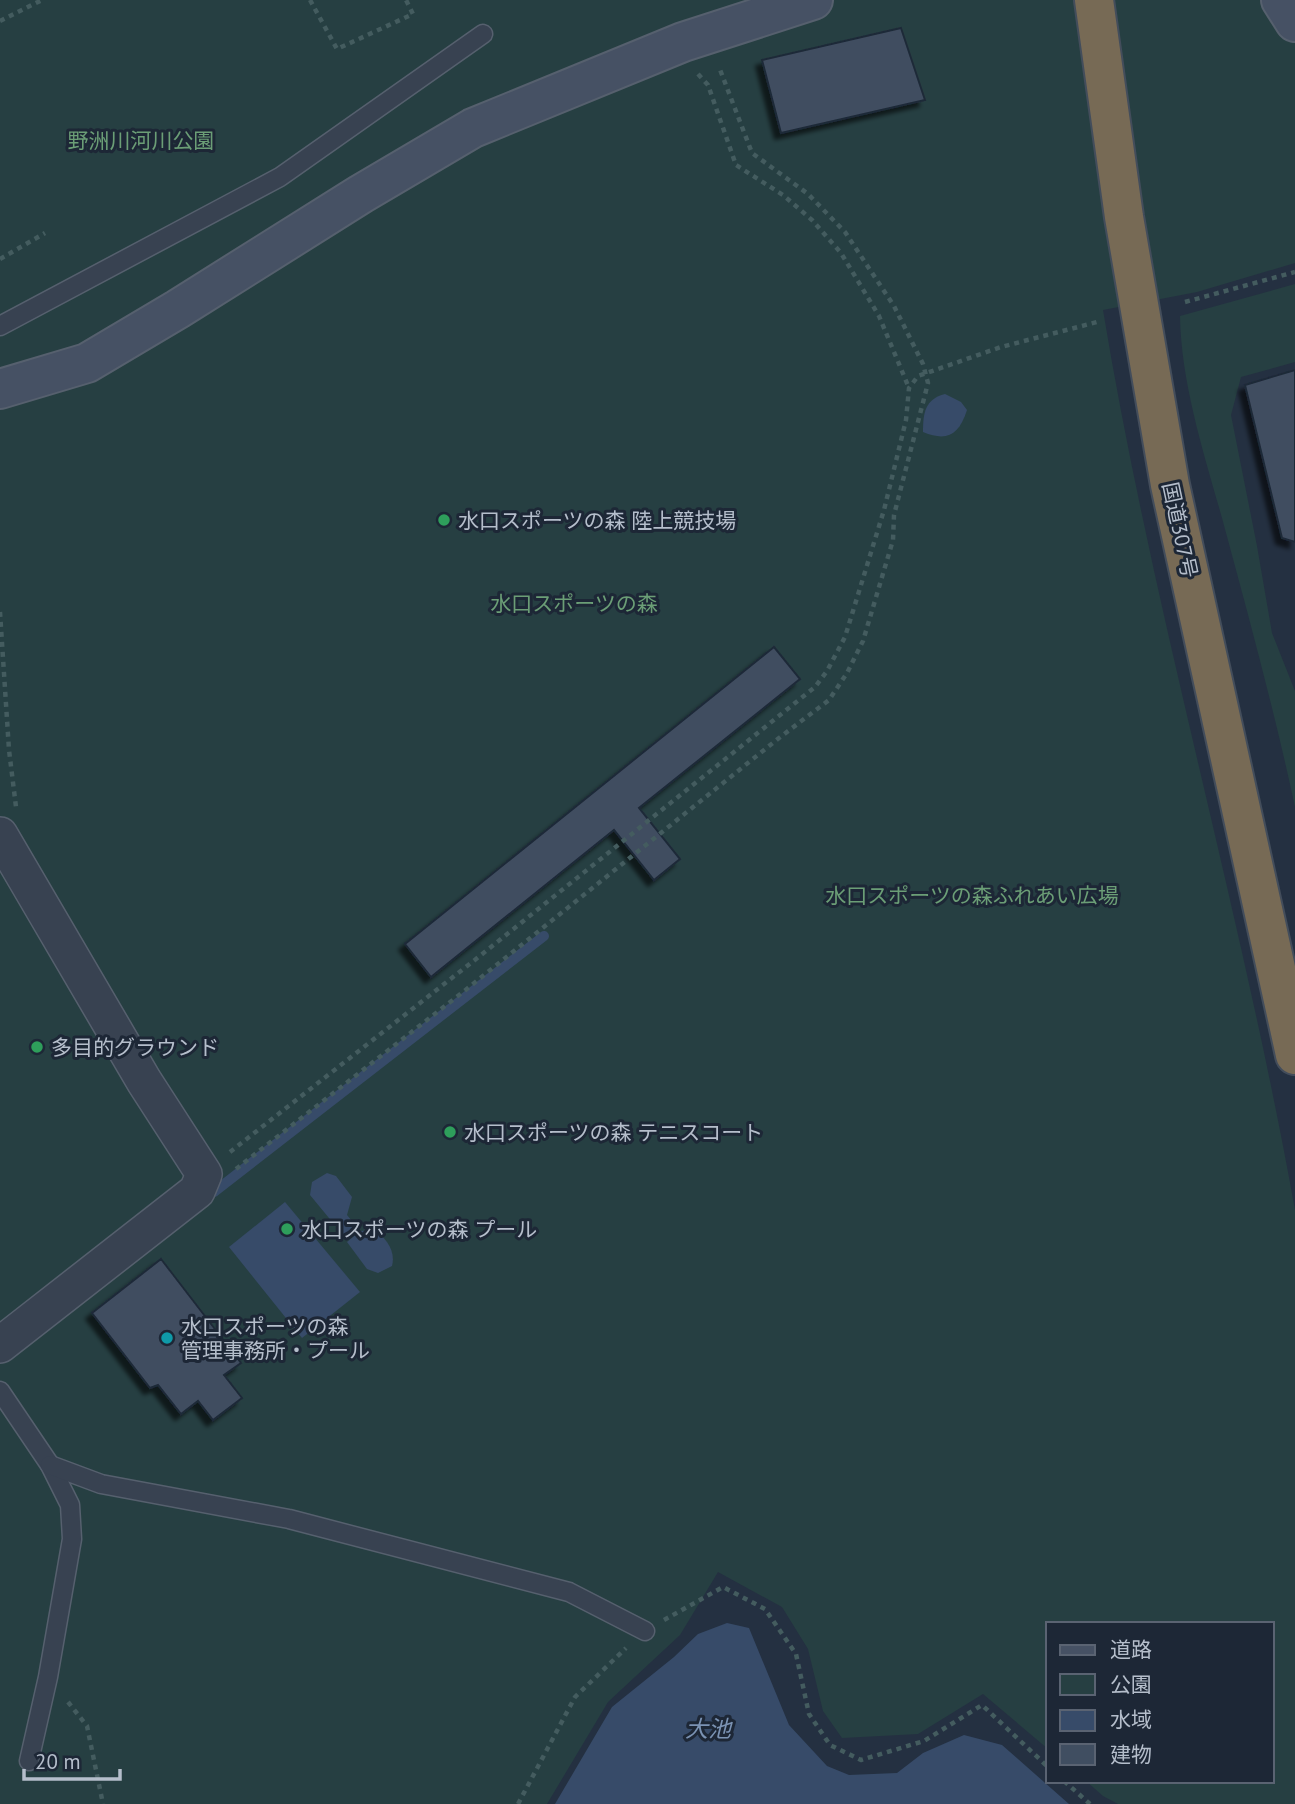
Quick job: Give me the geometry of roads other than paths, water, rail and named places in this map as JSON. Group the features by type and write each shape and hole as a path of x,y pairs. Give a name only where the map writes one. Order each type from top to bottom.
{"highway":[{"name":"国道307号","path":"1094,0 1124,217 1170,485 1295,1055"}],"street":[{"path":"0,389 87,363 473,128 699,49 813,0"},
{"path":"1281,0 1295,22"},
{"path":"0,1345 197,1191 212,1162 137,1069 9,824"}],"lane":[{"path":"0,326 280,177 483,34"},
{"path":"0,1391 50,1465 70,1505 72,1539 48,1677 29,1761"},
{"path":"50,1465 101,1484 289,1519 569,1592 645,1631"}],"water":[{"path":"945,394 961,402 967,410 964,419 956,431 945,436 923,432 926,408 933,399"},
{"path":"327,1173 336,1176 352,1197 347,1215 356,1226 343,1235 310,1195 312,1182"},
{"path":"285,1202 360,1292 302,1338 229,1247"},
{"path":"373,1230 386,1241 393,1255 392,1266 378,1273 367,1269 347,1242 360,1231"},
{"name":"大池","path":"727,1623 749,1628 789,1725 827,1766 849,1775 897,1773 923,1753 964,1735 1002,1745 1069,1804 555,1804 612,1707 698,1634"}],"waterway":[{"path":"214,1192 544,936"}],"place":[{"name":"水口スポーツの森 陸上競技場","path":"444,520"},
{"name":"多目的グラウンド","path":"37,1047"},
{"name":"水口スポーツの森 テニスコート","path":"450,1132"},
{"name":"水口スポーツの森 プール","path":"287,1229"},
{"name":"水口スポーツの森 管理事務所・プール","path":"167,1338"}],"park label":[{"name":"野洲川河川公園","path":"141,140"},
{"name":"水口スポーツの森","path":"574,603"},
{"name":"水口スポーツの森ふれあい広場","path":"972,895"}]}
